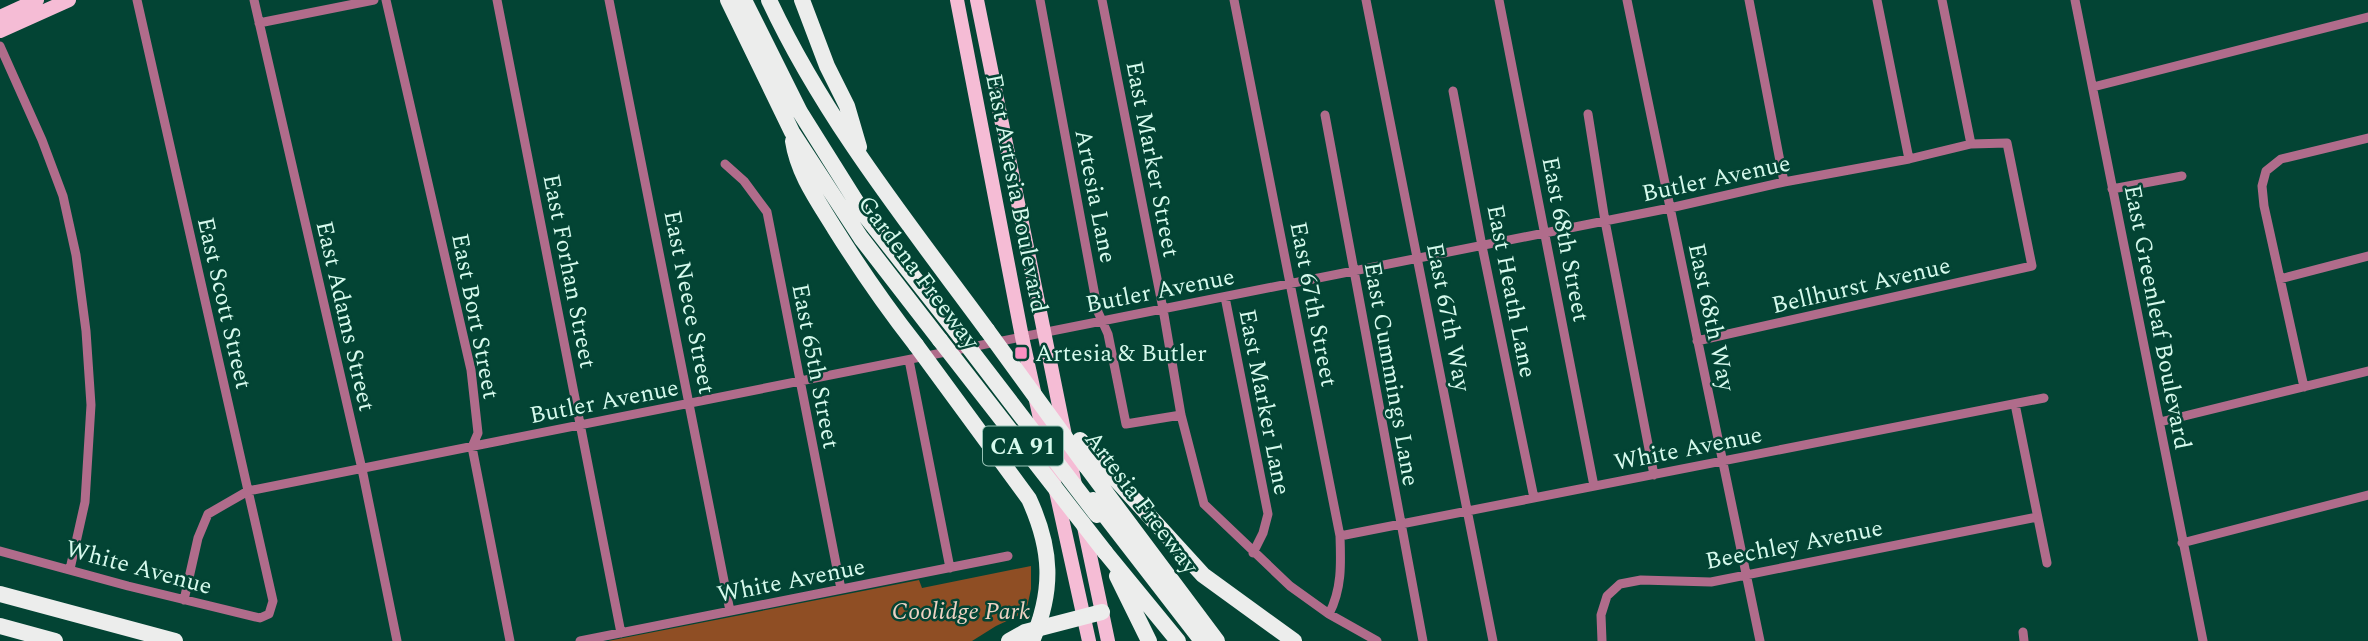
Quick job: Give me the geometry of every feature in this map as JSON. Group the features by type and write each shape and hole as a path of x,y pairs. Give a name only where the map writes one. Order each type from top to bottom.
{"highway":[{"name":"Gardena Freeway","path":"728,0 792,132 861,238 1105,552"},
{"path":"744,0 800,112 864,214 963,335"},
{"path":"751,0 790,81 834,154 963,335 1194,641"},
{"name":"Gardena Freeway","path":"769,0 832,114 864,163 1032,390"},
{"path":"802,0 827,66 847,106 864,163"},
{"path":"792,132 795,154 808,185 912,353 1029,499 1046,544 1043,616 1032,641"},
{"path":"1032,390 1203,575 1294,641"},
{"name":"Artesia Freeway","path":"1032,390 1217,641"},
{"path":"1095,507 1202,641"},
{"path":"1105,552 1149,641"},
{"name":"CA 91","path":"1105,552 1178,641"},
{"path":"0,594 175,641"},
{"path":"1009,641 1025,632 1102,612"},
{"path":"0,626 55,641"}],"main road":[{"path":"0,17 37,0"},
{"path":"0,31 69,0"},
{"name":"East Artesia Boulevard","path":"957,0 1022,337 1089,641"},
{"name":"East Artesia Boulevard","path":"977,0 1108,641"}],"street":[{"name":"East Scott Street","path":"137,0 273,601 268,614"},
{"name":"East Adams Street","path":"254,0 362,469 397,641"},
{"path":"259,23 374,0"},
{"name":"East Bort Street","path":"386,0 471,370 478,433 472,447 509,641"},
{"name":"East Forhan Street","path":"497,0 621,633"},
{"name":"East Neece Street","path":"609,0 691,403 730,611"},
{"name":"Artesia Lane","path":"1040,0 1101,321 1108,334 1126,424 1181,415"},
{"name":"East Marker Street","path":"1102,0 1163,309 1181,415 1204,504 1290,586 1329,614 1377,641"},
{"name":"East 67th Street","path":"1234,0 1340,536 1341,571 1337,599 1329,614"},
{"name":"East 67th Way","path":"1366,0 1493,641"},
{"name":"East 68th Street","path":"1499,0 1594,486"},
{"name":"East 68th Way","path":"1627,0 1760,641"},
{"path":"1749,0 1784,182"},
{"path":"1877,0 1909,159"},
{"path":"1942,0 1971,144"},
{"name":"East Greenleaf Boulevard","path":"2075,0 2203,641"},
{"path":"2093,87 2368,17"},
{"path":"0,46 42,139 63,196 78,268 91,405 85,502 70,569"},
{"name":"East Heath Lane","path":"1453,91 1534,498"},
{"name":"East Cummings Lane","path":"1325,114 1423,641"},
{"path":"1588,114 1605,221 1654,475"},
{"path":"2304,387 2264,206 2262,186 2266,171 2281,159 2368,138"},
{"name":"Butler Avenue","path":"184,600 198,538 208,514 248,491 799,381 912,353 1022,337 1292,284 1670,208 1784,182 1909,159 1971,144 2007,143 2032,266"},
{"name":"East 65th Street","path":"725,164 755,194 766,212 841,589"},
{"path":"2112,189 2182,176"},
{"path":"2280,279 2368,256"},
{"name":"Bellhurst Avenue","path":"1697,341 2032,266"},
{"name":"East Marker Lane","path":"1225,297 1268,514 1253,553"},
{"path":"912,353 950,568"},
{"path":"2160,422 2368,371"},
{"name":"White Avenue","path":"1340,536 2044,398"},
{"path":"2015,404 2048,563"},
{"path":"2182,543 2368,495"},
{"name":"Beechley Avenue","path":"1602,641 1601,615 1607,596 1620,584 1641,580 1711,582 2037,517"},
{"name":"White Avenue","path":"0,551 260,618 268,614"},
{"name":"White Avenue","path":"580,641 1008,556"}],"green space":[{"name":"Coolidge Park","path":"1031,566 1031,589 1026,612 972,641 608,641 919,580 922,588"}],"place":[{"name":"Artesia & Butler","path":"1021,353"}]}
